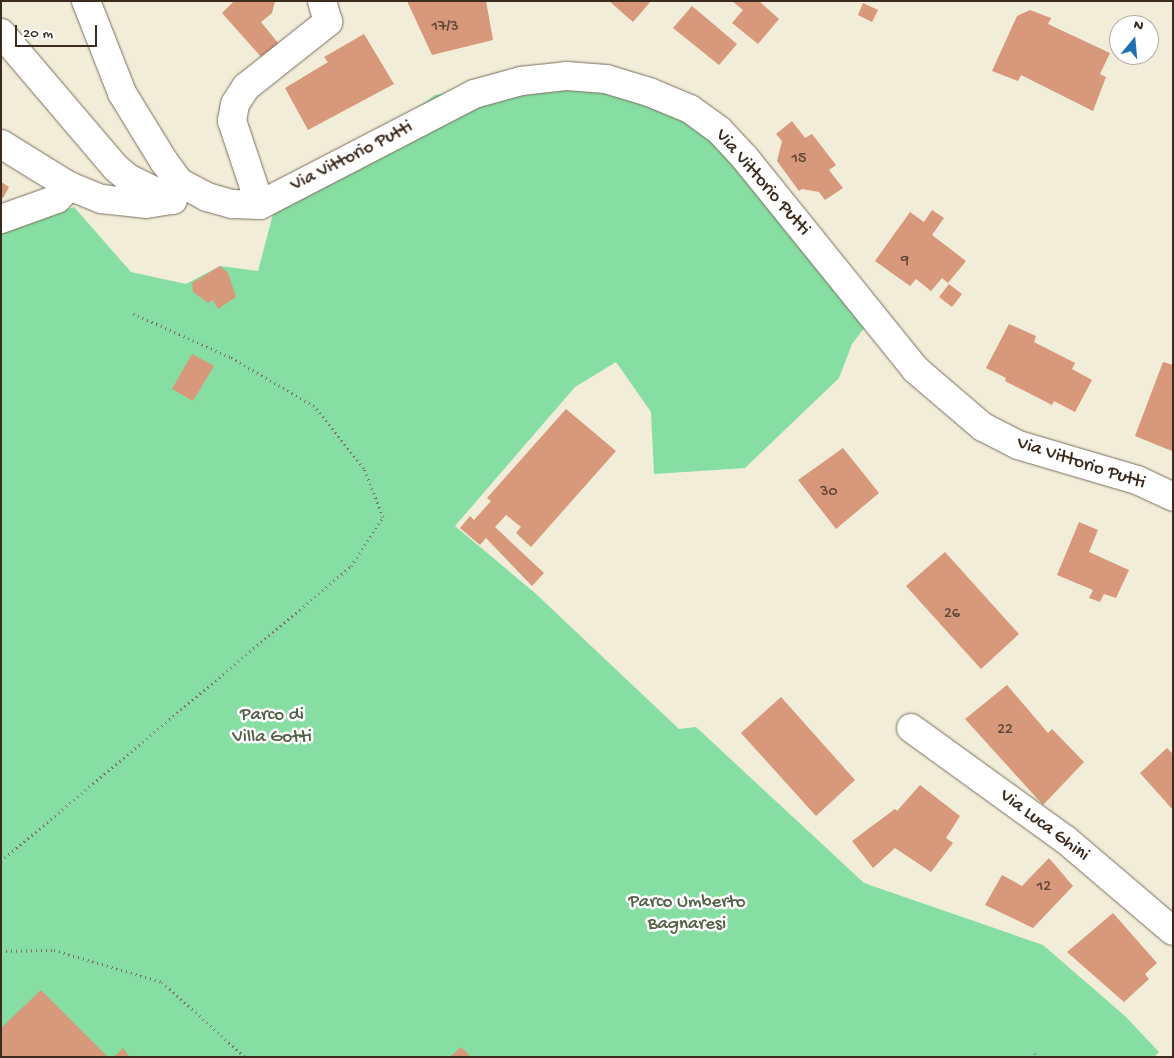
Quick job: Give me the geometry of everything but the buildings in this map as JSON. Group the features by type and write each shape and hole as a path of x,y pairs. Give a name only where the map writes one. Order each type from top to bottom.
{"street":[{"path":"86,1 122,93 151,142 179,182 207,197"},
{"path":"260,205 232,121 235,104 246,87 328,22 322,1"},
{"path":"1,34 116,168 128,178 173,200"},
{"name":"Via Vittorio Putti","path":"207,197 232,204 260,205 474,94 521,81 566,76 606,79 649,92 690,109 719,130 916,369 983,427 1018,445 1137,480 1173,497"},
{"path":"1,144 69,186 101,199 125,203 207,197"},
{"path":"1,219 57,199 69,186"},
{"name":"Via Luca Ghini","path":"911,728 1066,840 1173,931"}],"path":[{"path":"1,861 351,566 383,516 364,468 314,406 230,357 132,313"},
{"path":"1,951 54,950 162,982 245,1057"}],"green space":[{"name":"Parco di Villa Gotti","path":"550,74 680,96 874,315 852,344 839,378 745,468 654,474 651,412 616,362 575,387 455,526 535,593 679,729 696,727 864,883 1043,945 1125,1016 1159,1052 1154,1057 1,1057 1,231 74,207 131,272 186,284 220,266 258,271 278,195 310,186 435,95"}],"park label":[{"name":"Parco Umberto Bagnaresi","path":"687,914"}]}
